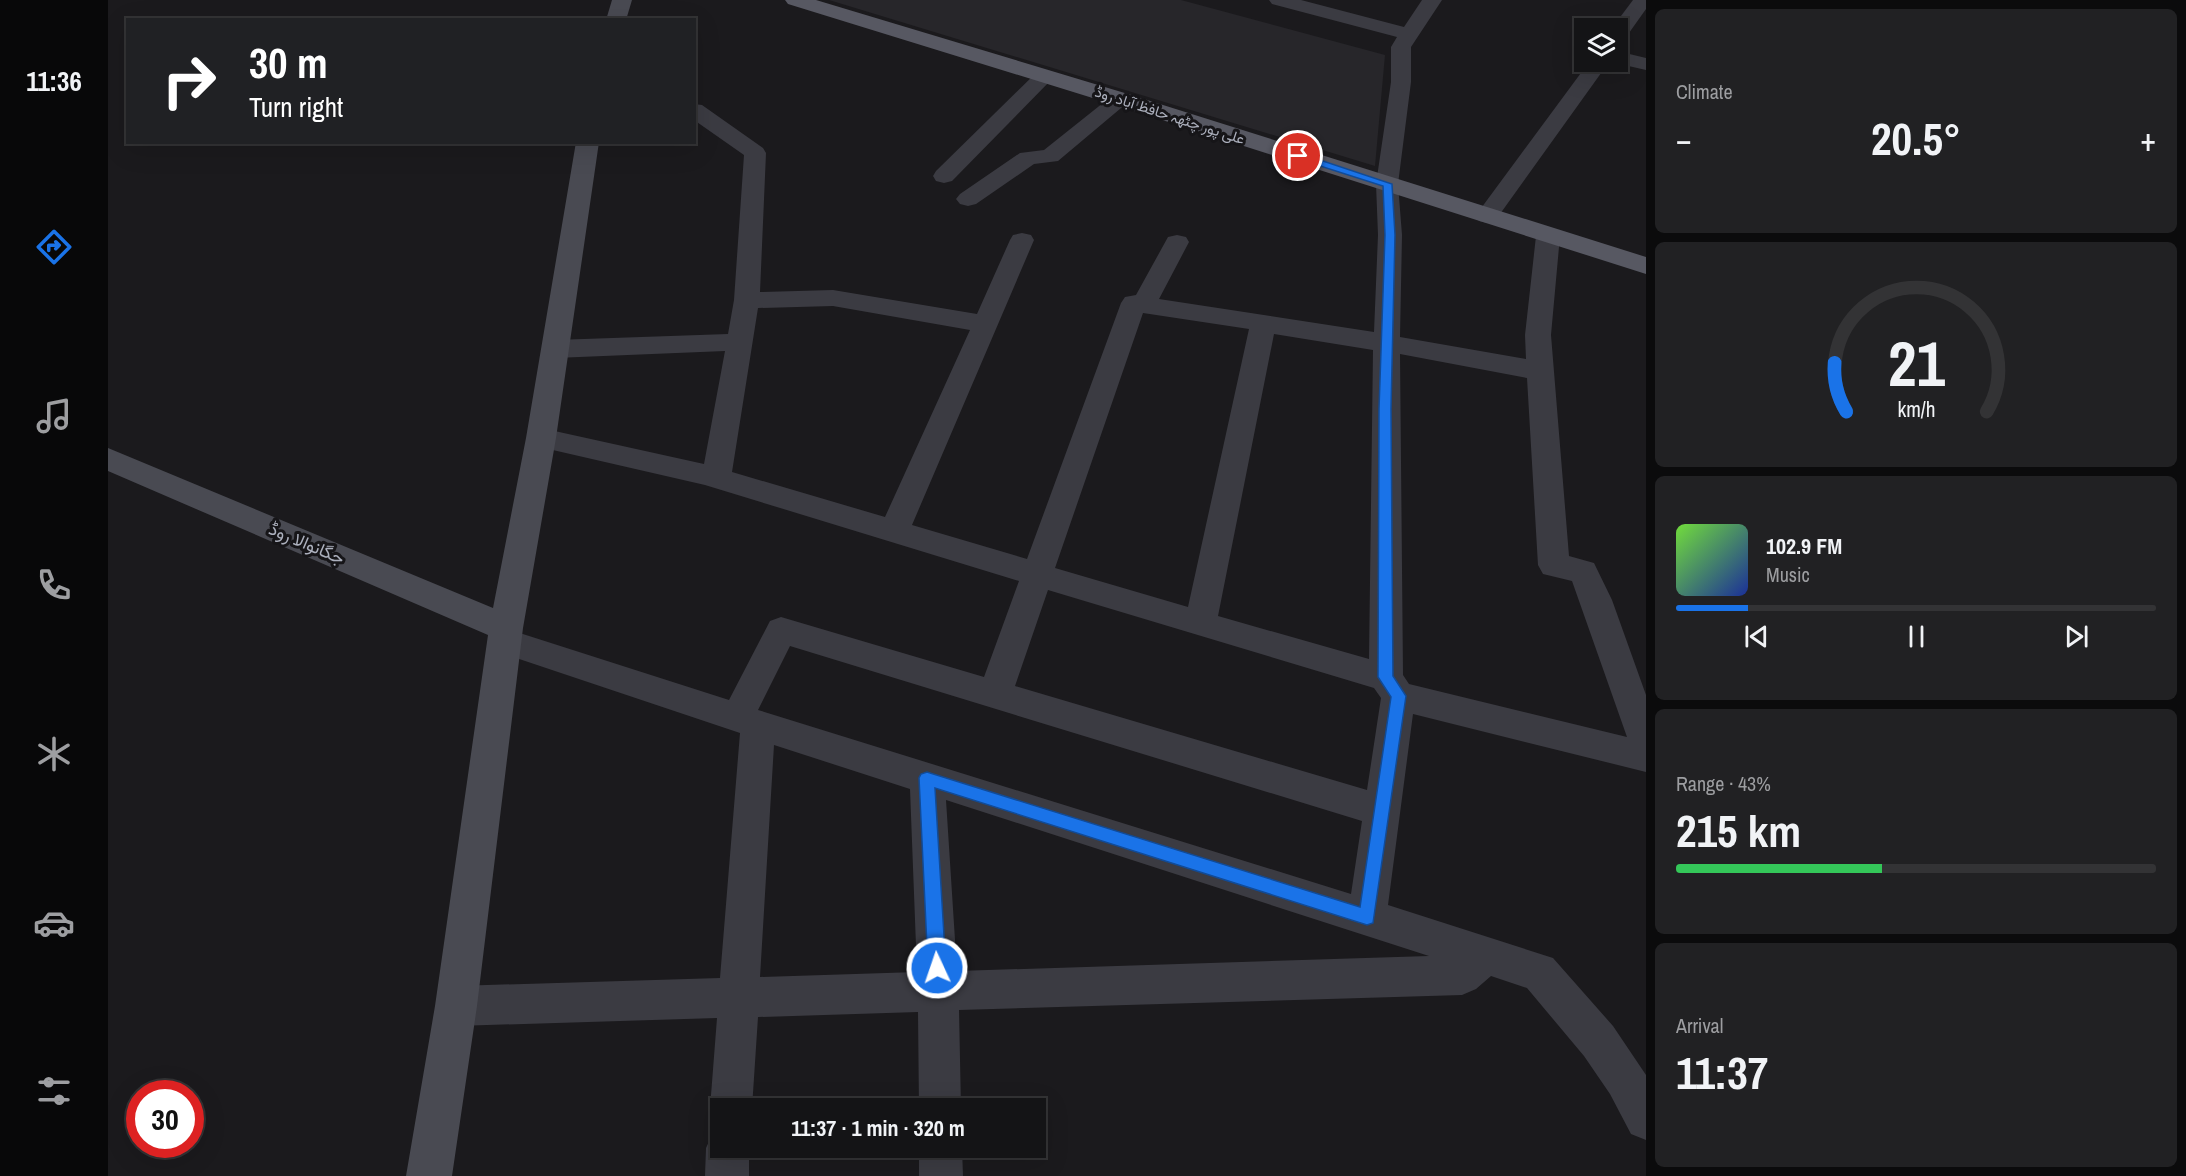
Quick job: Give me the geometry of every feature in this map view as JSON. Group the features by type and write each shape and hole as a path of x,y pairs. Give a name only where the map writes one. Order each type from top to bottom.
{"main road":[{"path":"617,18 622,0"},
{"name":"علی پور چٹھہ حافظ آباد روڈ","path":"795,0 1120,99 1646,266"},
{"path":"429,1176 456,1006 505,634 541,438 588,144"},
{"name":"جگانوالا روڈ","path":"108,459 505,634"}],"street":[{"path":"1279,0 1408,34"},
{"path":"1367,917 1382,811 1392,686 1385,409 1390,235 1388,184 1401,82 1401,47 1432,0"},
{"path":"1628,21 1643,0"},
{"path":"1628,60 1646,64"},
{"path":"1487,216 1592,72"},
{"path":"944,176 1044,76"},
{"path":"968,199 1028,158 1050,156 1120,99"},
{"path":"696,111 755,153 747,300 716,478"},
{"path":"1548,236 1538,335 1554,565 1582,572 1596,600 1646,743"},
{"path":"894,531 1022,240"},
{"path":"1144,304 1177,242"},
{"path":"747,300 833,298 985,324"},
{"path":"995,694 1134,303 1387,343 1540,371"},
{"path":"1200,624 1263,323"},
{"path":"555,349 740,342"},
{"path":"541,438 716,478 1200,624 1392,686 1646,757"},
{"path":"732,1098 738,998 747,721 782,630 1382,811"},
{"path":"505,634 747,721 1539,972 1575,1009 1634,1094 1646,1119"},
{"path":"927,778 938,991 940,1098"},
{"path":"456,1006 1462,975 1487,955"},
{"path":"727,1176 728,1158"},
{"path":"941,1158 941,1176"}],"shaded area":[{"path":"829,0 1181,0 1385,55 1375,166"}],"route":[{"path":"937,968 927,778 1367,917 1398,696 1386,677 1385,409 1390,235 1388,184 1298,156"}]}
